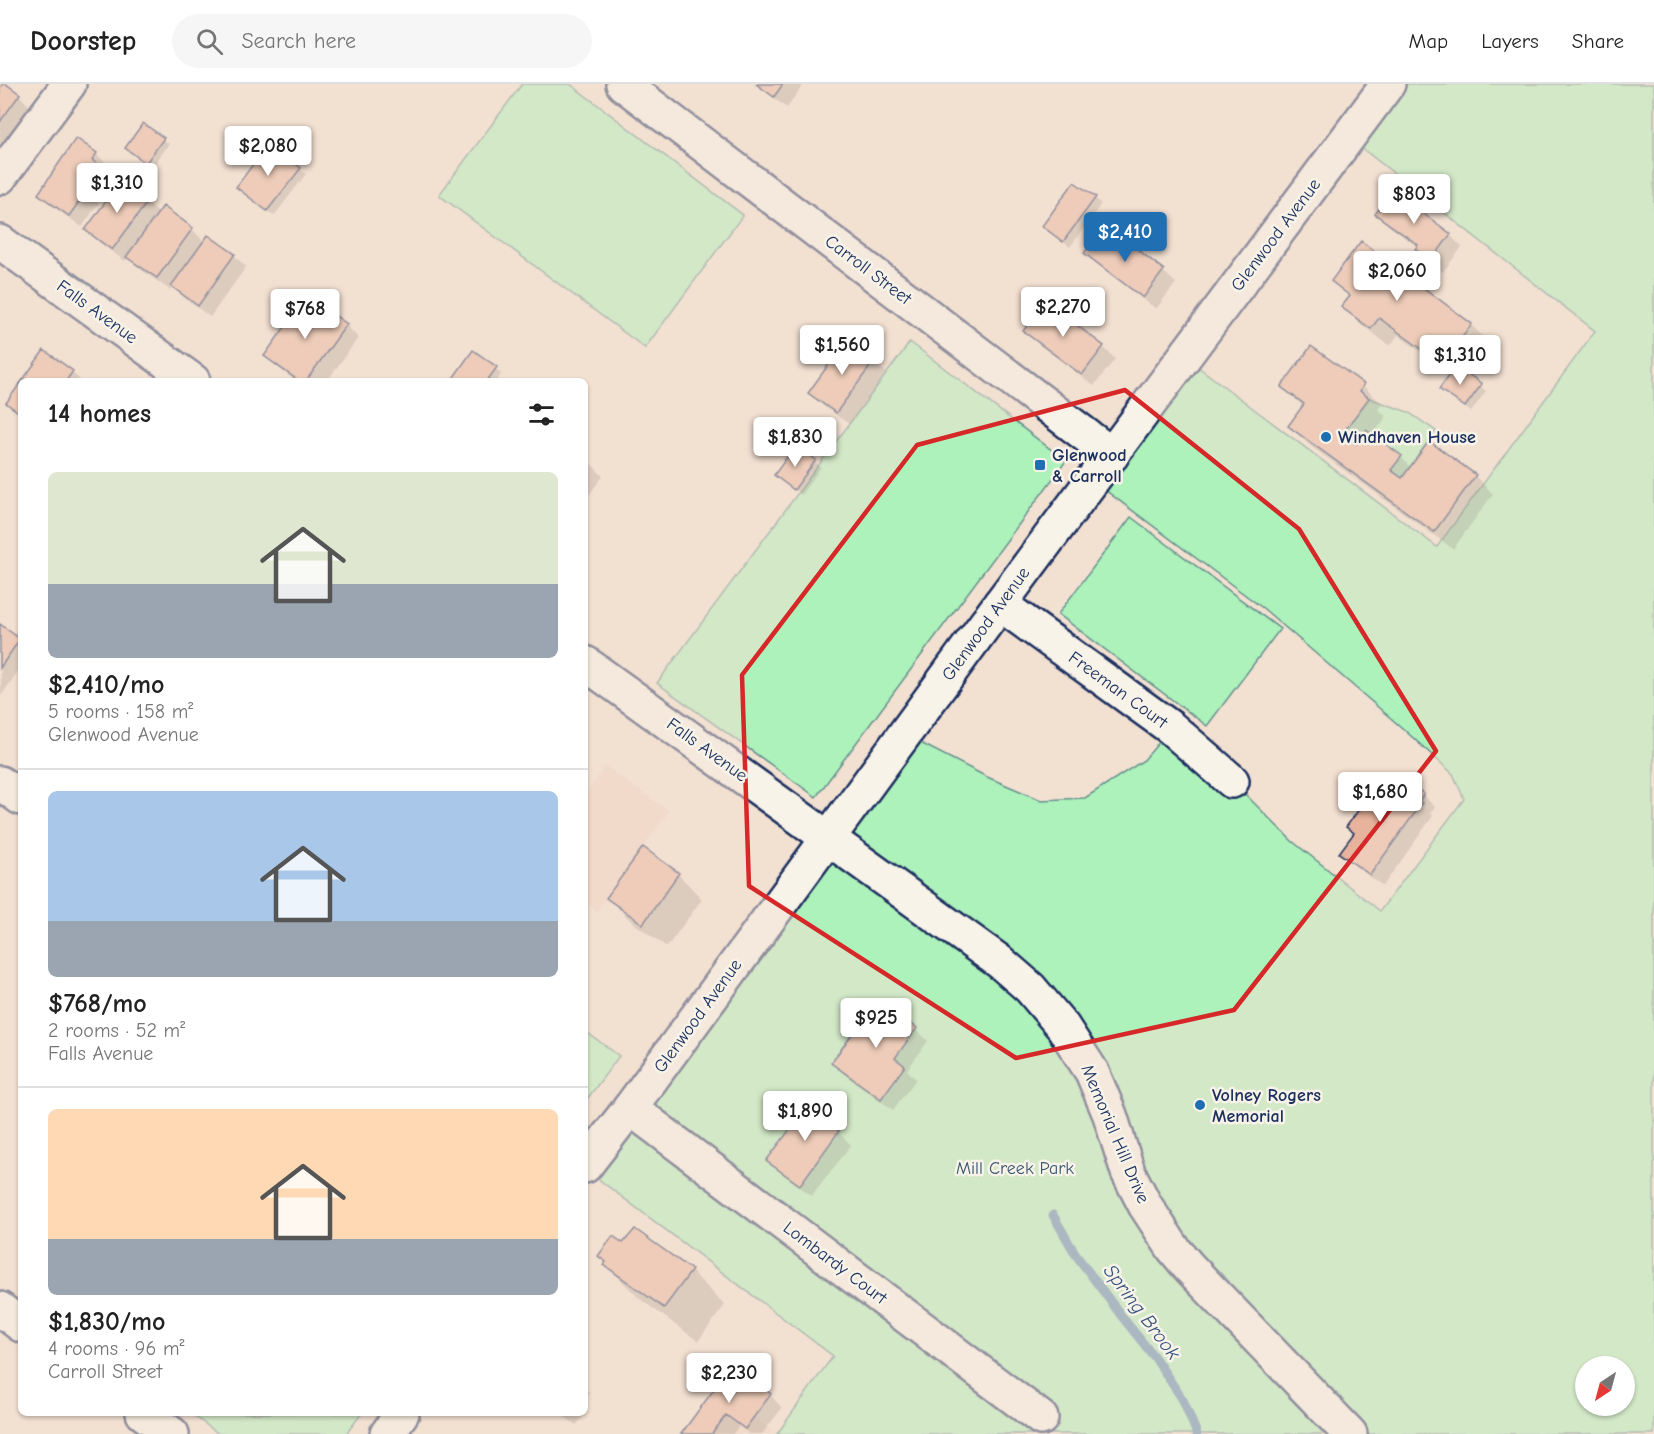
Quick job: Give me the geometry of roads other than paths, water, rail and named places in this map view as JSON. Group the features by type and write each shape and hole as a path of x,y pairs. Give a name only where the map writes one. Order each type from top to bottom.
{"street":[{"path":"0,177 69,84"},
{"name":"Carroll Street","path":"624,84 1112,455"},
{"name":"Glenwood Avenue","path":"588,1162 1388,84"},
{"name":"Falls Avenue","path":"0,242 189,378"},
{"name":"Freeman Court","path":"1000,604 1171,728 1232,781"},
{"name":"Falls Avenue","path":"588,665 828,838"},
{"path":"0,783 18,796"},
{"name":"Memorial Hill Drive","path":"828,838 1000,962 1030,988 1063,1027 1092,1072 1110,1115 1128,1172 1145,1205 1173,1248 1350,1434"},
{"name":"Lombardy Court","path":"630,1108 1041,1418"},
{"path":"0,1309 18,1323"},
{"path":"147,1416 172,1434"},
{"path":"387,1434 400,1416"}],"waterway":[{"name":"Spring Brook","path":"1053,1215 1076,1255 1155,1358 1183,1400 1197,1434"}],"place":[{"name":"Windhaven House","path":"1326,437"},
{"name":"Glenwood & Carroll","path":"1040,465"},
{"name":"Volney Rogers Memorial","path":"1200,1105"}],"park label":[{"name":"Mill Creek Park","path":"1015,1168"}]}
